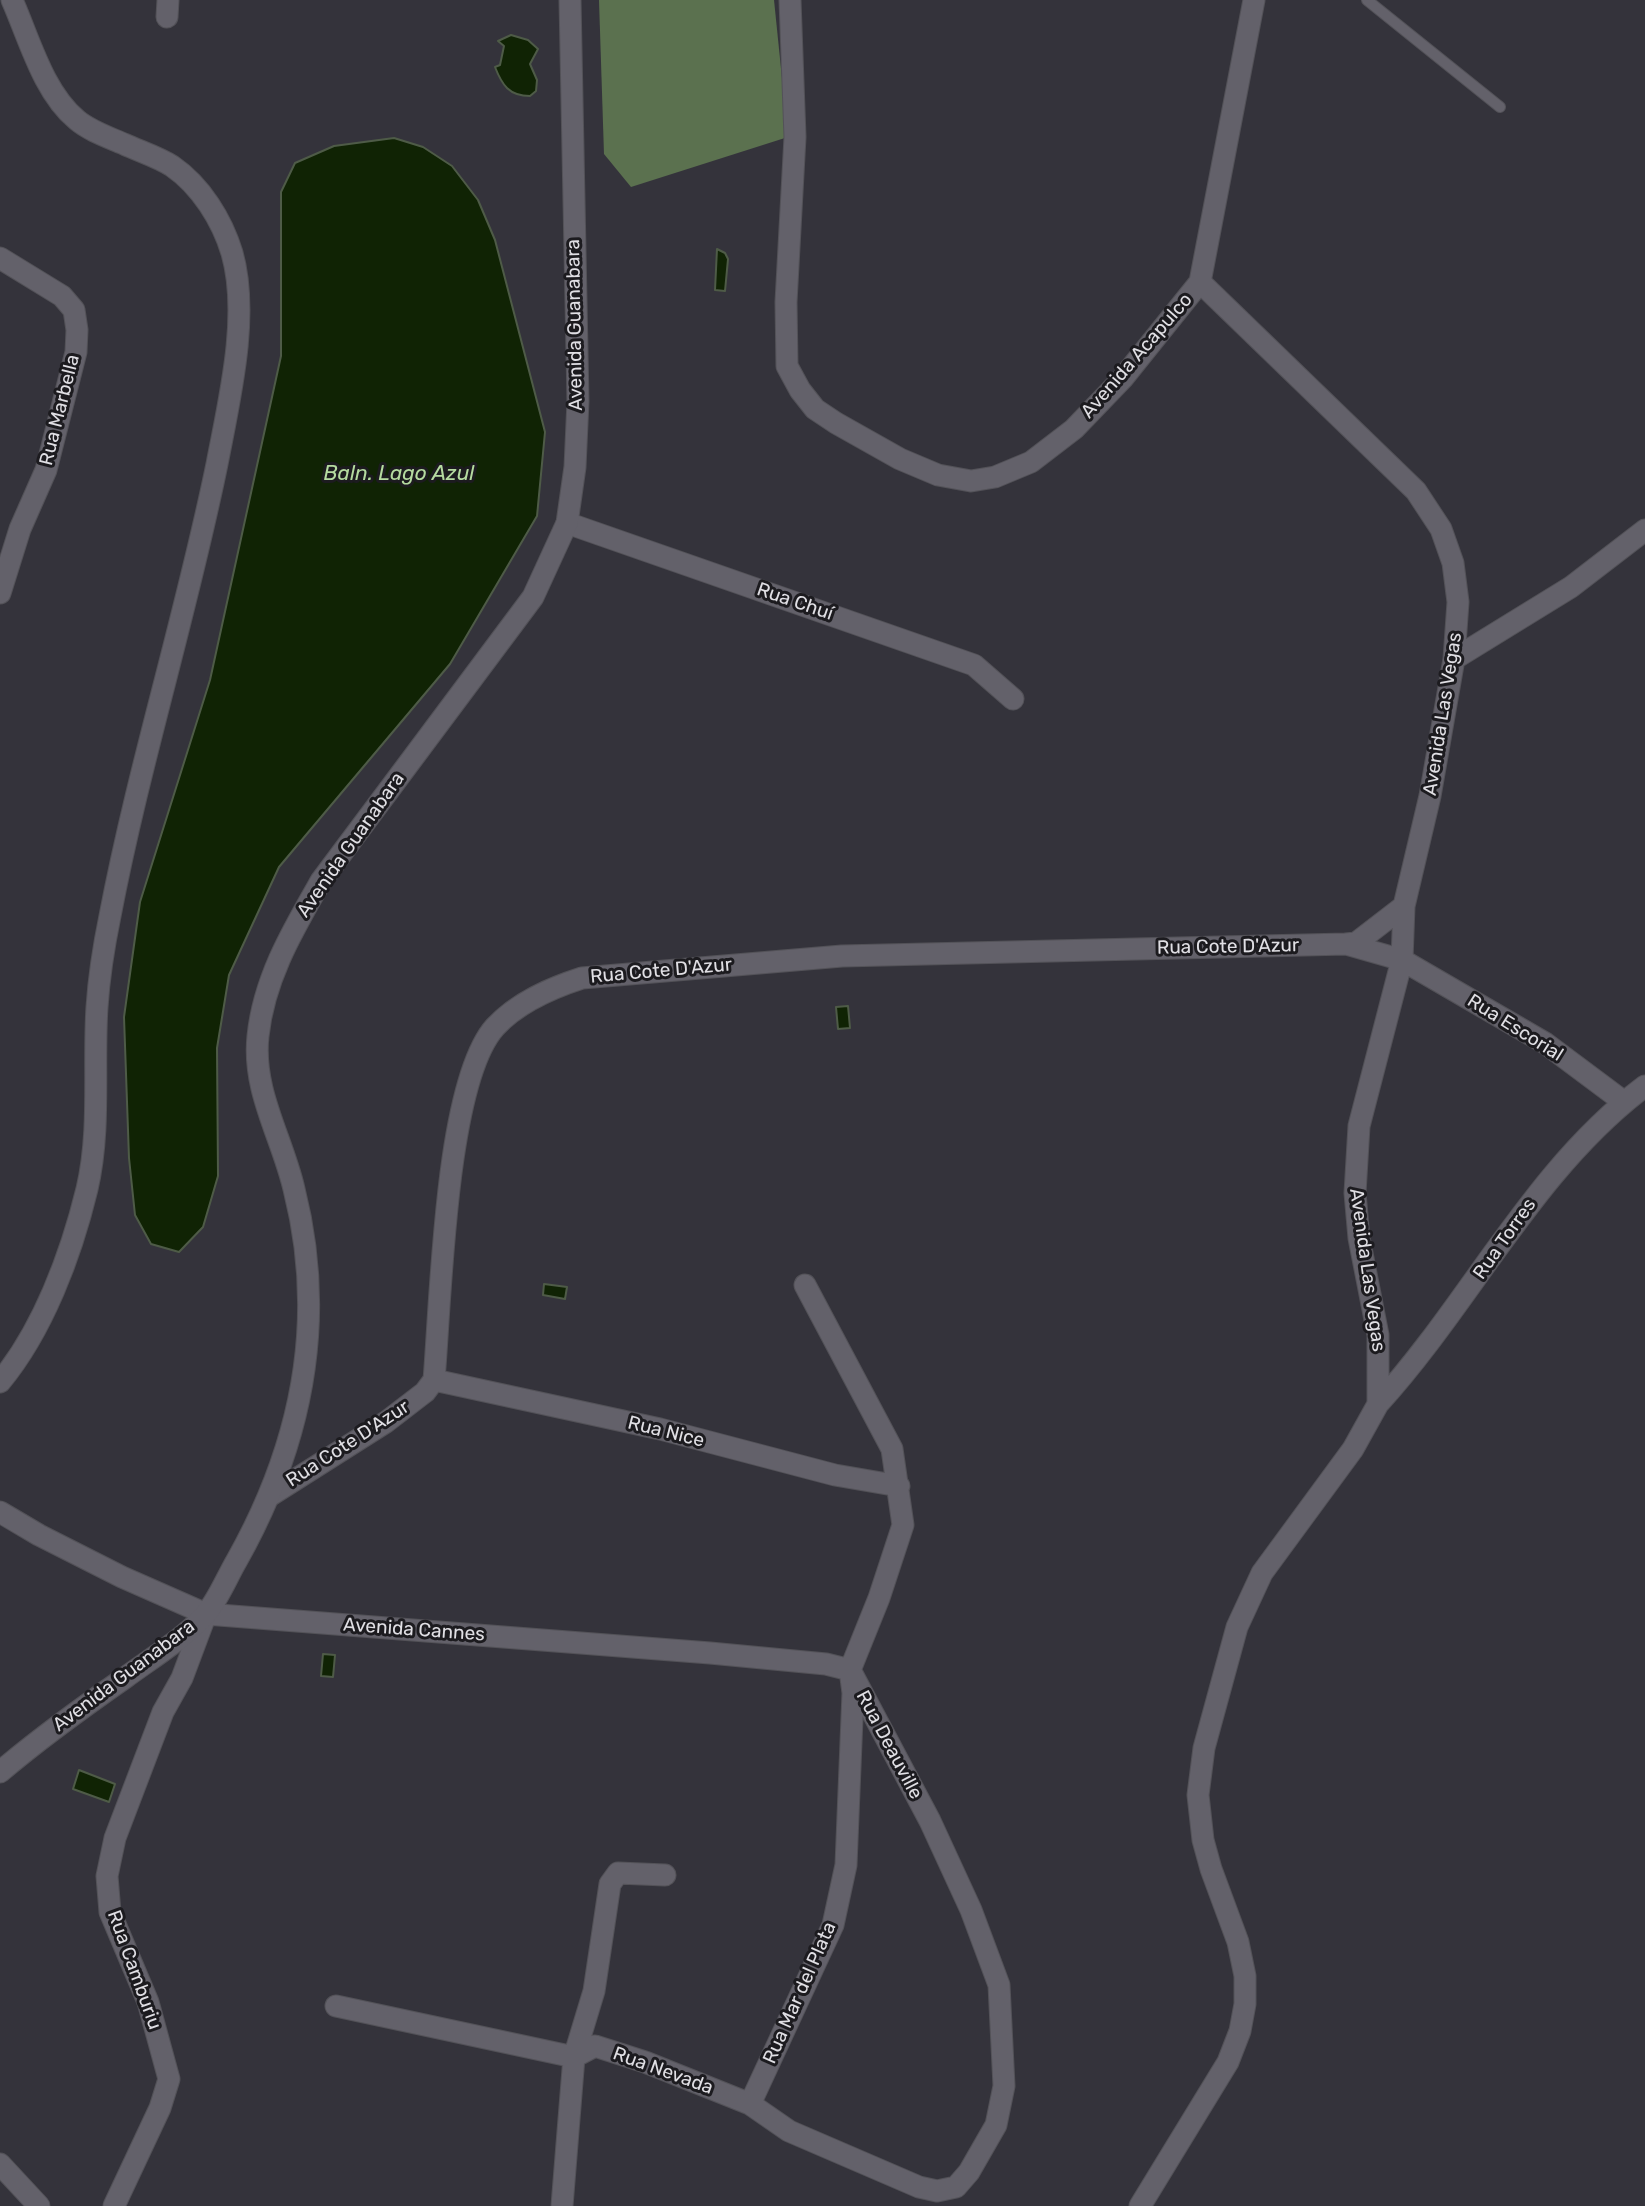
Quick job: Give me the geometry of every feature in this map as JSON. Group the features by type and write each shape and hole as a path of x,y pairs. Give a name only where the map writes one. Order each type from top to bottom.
{"street":[{"path":"0,1382 12,1367 41,1314 65,1259 88,1185 96,1109 97,1005 109,919 198,555 228,407 239,330 233,257 221,224 204,198 171,165 88,128 63,106 55,95 12,0"},
{"name":"Avenida Guanabara","path":"0,1772 40,1738 150,1660 206,1614 271,1495 291,1430 308,1351 305,1255 294,1188 261,1089 258,1037 270,979 295,926 321,881 533,597 567,523 575,467 578,401 570,0"},
{"name":"Avenida Acapulco","path":"790,0 795,137 786,302 788,366 800,390 815,409 836,424 938,475 971,481 995,477 1031,462 1074,429 1123,378 1200,282 1254,0"},
{"name":"Rua Marbella","path":"0,258 62,296 74,310 77,330 76,352 46,470 20,529 0,593"},
{"name":"Avenida Las Vegas","path":"1140,2206 1228,2062 1240,2031 1245,2004 1245,1976 1238,1942 1210,1869 1203,1840 1198,1795 1204,1748 1237,1627 1262,1573 1353,1449 1378,1405 1378,1335 1359,1238 1354,1193 1359,1126 1402,960 1404,906 1430,796 1454,659 1458,602 1453,563 1441,529 1416,491 1200,282"},
{"name":"Rua Chuí","path":"567,523 974,665 1013,699"},
{"path":"1454,659 1571,587 1645,530"},
{"path":"1346,944 1365,938 1404,906"},
{"name":"Rua Cote D'Azur","path":"271,1495 386,1422 425,1392 434,1380 450,1192 468,1084 482,1047 496,1026 546,989 582,978 637,971 842,956 1346,944 1402,960"},
{"name":"Rua Escorial","path":"1402,960 1545,1043 1624,1101"},
{"name":"Rua Torres","path":"1378,1405 1434,1340 1539,1190 1624,1101 1645,1086"},
{"name":"Rua Deauville","path":"804,1285 892,1448 899,1486 903,1525 879,1598 850,1670 936,1834 971,1910 999,1985 1004,2086 996,2125 969,2172"},
{"name":"Rua Nice","path":"434,1380 660,1429 835,1475 899,1486"},
{"name":"Avenida Cannes","path":"0,1512 122,1577 206,1614 723,1654 826,1664 850,1670"},
{"name":"Rua Camburiu","path":"114,2206 160,2108 169,2079 148,2002 110,1912 107,1877 115,1838 163,1712 182,1678 206,1614"},
{"name":"Rua Mar del Plata","path":"750,2104 833,1925 846,1866 853,1693 850,1670"},
{"path":"562,2206 574,2057 594,1991 605,1910 613,1877 615,1874 633,1873 665,1875"},
{"name":"Rua Nevada","path":"336,2006 574,2057 595,2046 645,2062 750,2104 789,2131 919,2187 937,2191 956,2187 969,2172"},
{"path":"0,2164 39,2206"}],"lane":[{"path":"1367,0 1500,107"}],"shaded area":[{"path":"599,0 774,0 788,137 631,187 604,154"}],"water":[{"path":"511,35 528,40 538,49 530,64 537,80 536,91 530,96 517,94 507,88 495,67 500,65 504,46 498,41"},
{"name":"Baln. Lago Azul","path":"394,138 423,147 452,166 478,200 495,240 545,432 537,516 450,664 279,867 229,975 217,1048 218,1176 203,1227 179,1252 151,1244 135,1215 129,1158 124,1017 140,902 210,680 281,356 281,192 295,163 334,146"},
{"path":"717,249 725,253 728,259 725,291 715,290"},
{"path":"848,1006 850,1028 838,1029 836,1007"},
{"path":"544,1284 567,1287 565,1299 543,1295"},
{"path":"323,1654 335,1655 333,1677 321,1676"},
{"path":"79,1770 115,1784 109,1802 73,1789"}]}
